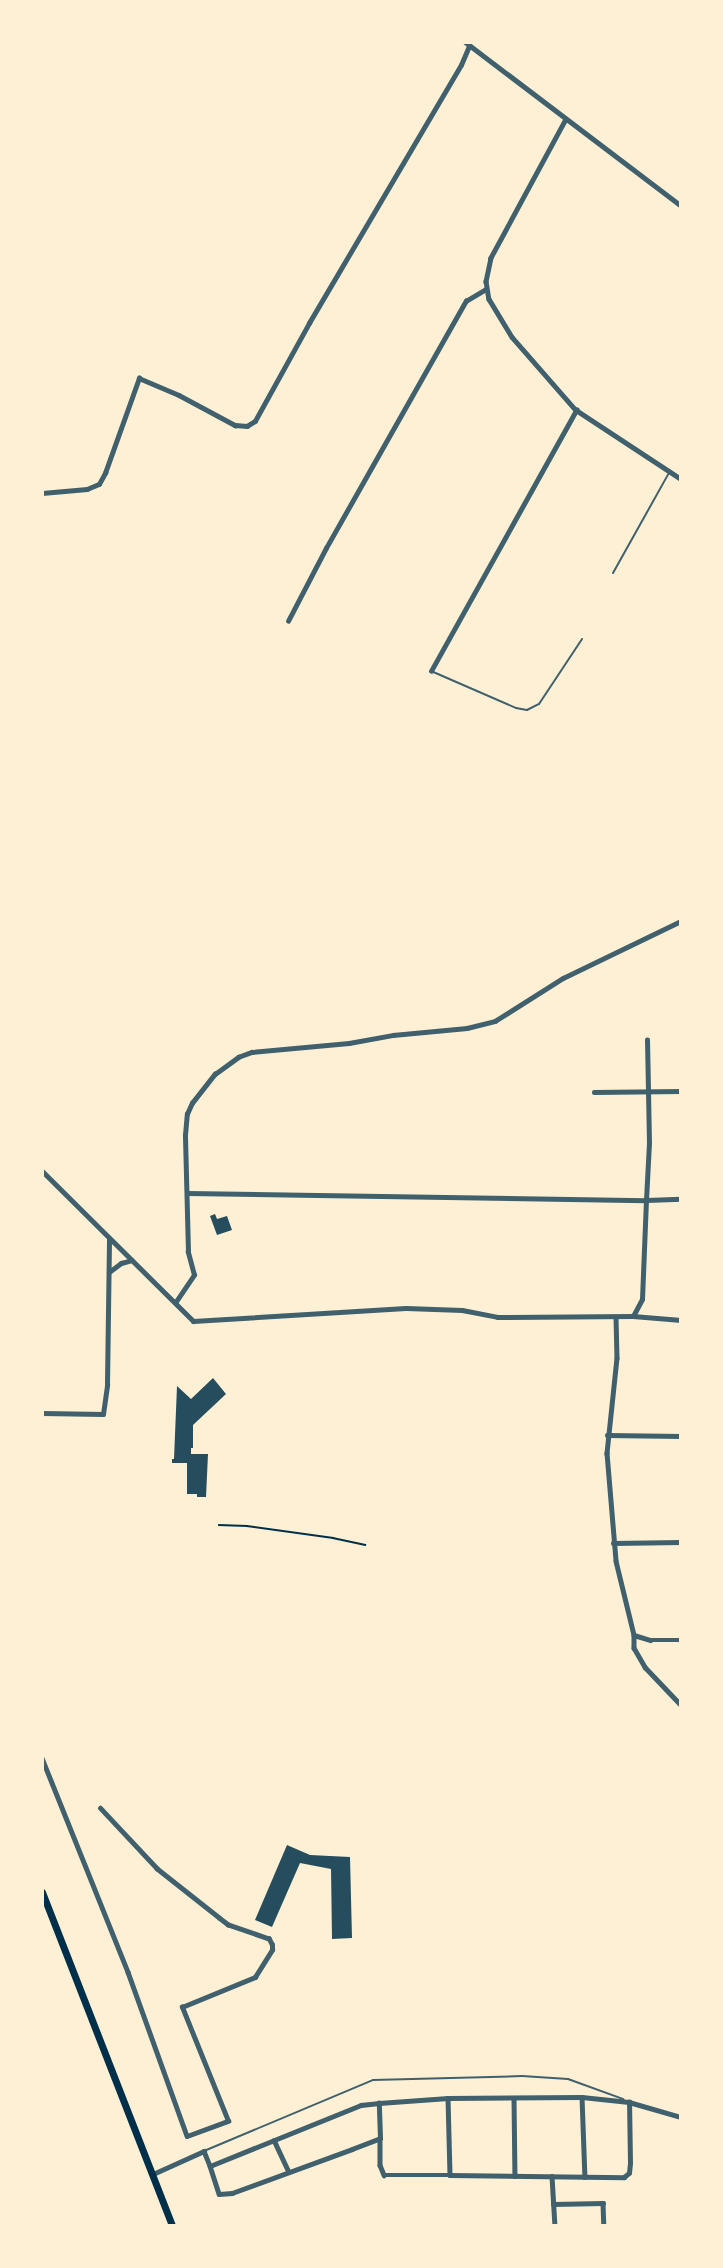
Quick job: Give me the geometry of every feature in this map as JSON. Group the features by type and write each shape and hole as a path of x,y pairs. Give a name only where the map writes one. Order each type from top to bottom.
{"main road":[{"path":"42,1892 172,2226"}],"street":[{"path":"42,493 87,489 99,484 105,473 138,378 179,395 236,425 247,426 255,421 326,294 461,65 467,44 565,121 681,206"},
{"path":"565,121 492,258 486,289 493,308 506,327 576,410 681,479"},
{"path":"288,621 326,548 466,301 486,289"},
{"path":"431,671 576,410"},
{"path":"175,1303 194,1275 188,1252 185,1135 187,1114 192,1103 215,1074 238,1057 252,1052 467,1028 495,1021 563,978 681,921"},
{"path":"633,1316 639,1308 644,1288 649,1143 647,1040"},
{"path":"594,1092 681,1091"},
{"path":"42,1171 193,1321 406,1308 462,1310 497,1317 633,1316 681,1320"},
{"path":"187,1193 681,1199"},
{"path":"42,1413 103,1414 107,1384 110,1238"},
{"path":"109,1272 121,1263 132,1260"},
{"path":"616,1317 616,1358 607,1435 613,1543 634,1635 634,1648 639,1659 681,1706"},
{"path":"607,1435 681,1436"},
{"path":"613,1543 681,1542"},
{"path":"634,1635 650,1640 681,1640"},
{"path":"42,1758 128,1972 187,2136 228,2121 182,2007 255,1977 272,1950 272,1945 269,1939 228,1925 157,1869 100,1808"},
{"path":"582,2097 585,2176"},
{"path":"210,2166 361,2105 379,2103 448,2098 582,2097 629,2102 681,2117"},
{"path":"448,2098 450,2175"},
{"path":"514,2098 515,2176"},
{"path":"379,2103 380,2165 384,2175 624,2177 629,2173 629,2102"},
{"path":"153,2174 204,2151 219,2194 232,2193 381,2138"},
{"path":"274,2140 289,2172"},
{"path":"552,2176 555,2226"},
{"path":"554,2204 603,2203 604,2226"}],"lane":[{"path":"613,573 670,471"},
{"path":"431,671 516,708 527,710 539,704 582,639"},
{"path":"204,2151 373,2080 522,2076 568,2079 601,2089 629,2102"}],"path":[{"path":"219,1525 248,1526 365,1545"}],"building":[{"path":"215,1214 217,1219 227,1216 232,1230 217,1235 210,1216"},
{"path":"213,1378 226,1394 193,1425 191,1454 208,1454 206,1497 197,1497 197,1494 187,1494 187,1463 172,1463 177,1386 191,1399"},
{"path":"287,1845 310,1855 350,1857 352,1938 332,1939 331,1869 300,1863 272,1927 255,1920"}]}
